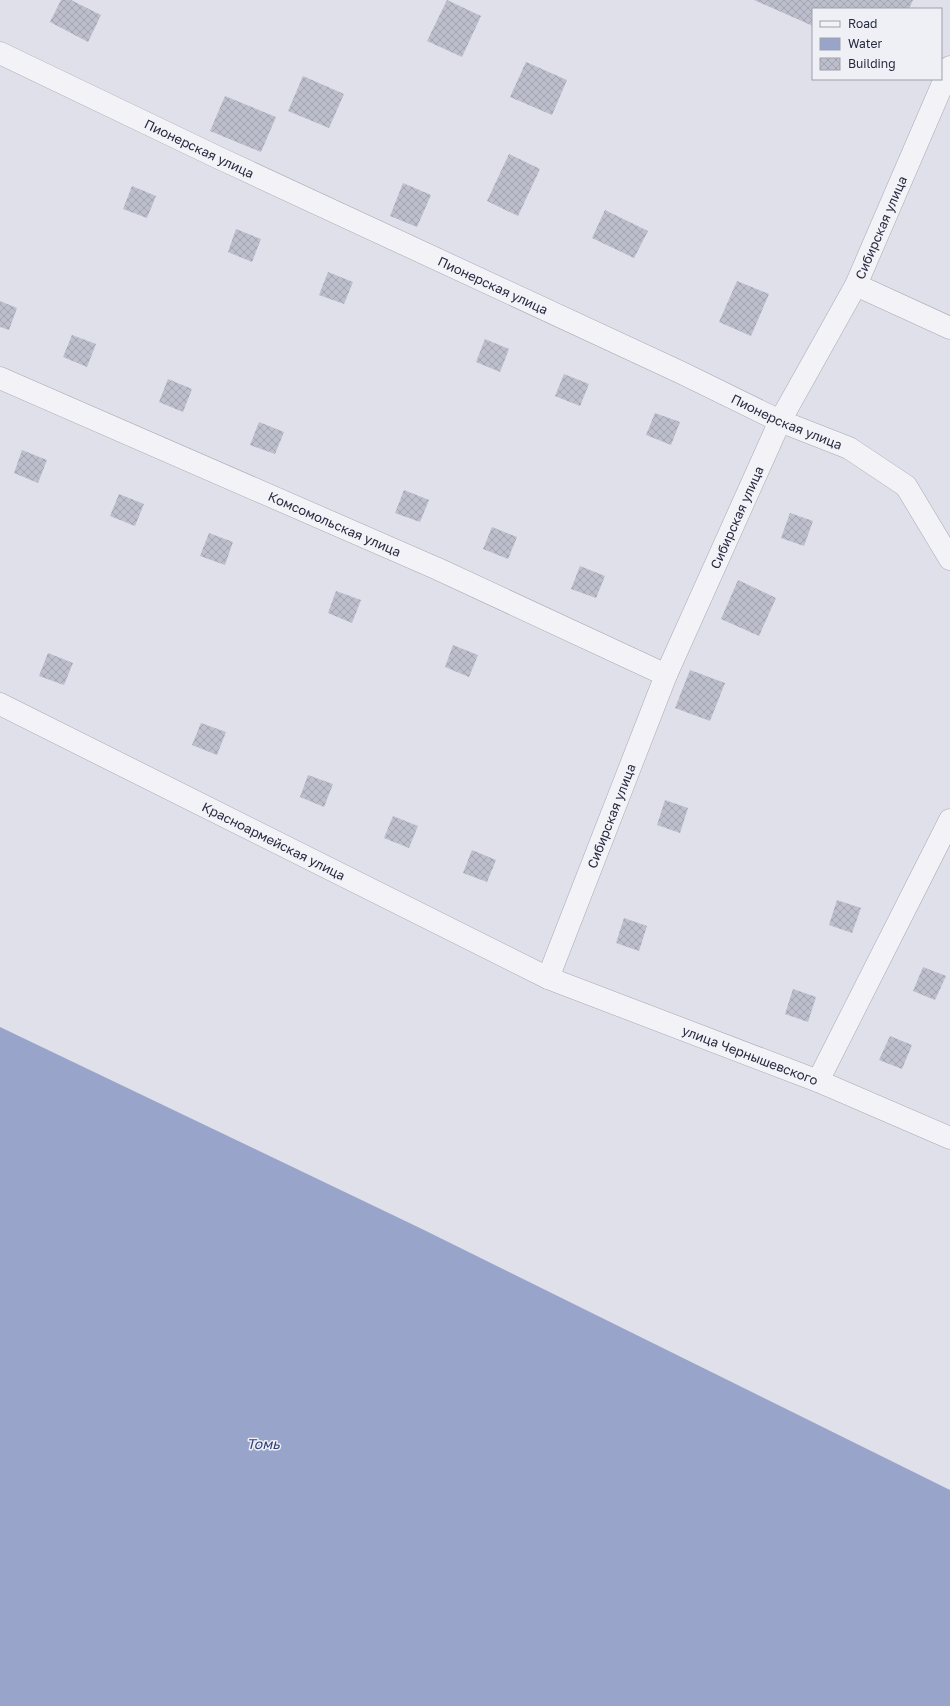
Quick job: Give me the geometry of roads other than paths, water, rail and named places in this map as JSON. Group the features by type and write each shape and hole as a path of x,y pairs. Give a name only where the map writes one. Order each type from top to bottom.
{"street":[{"name":"Пионерская улица","path":"0,53 219,158 682,373 780,422 849,448 906,486 950,559"},
{"name":"Сибирская улица","path":"548,978 666,675 780,422 856,285 950,67"},
{"path":"856,285 950,328"},
{"name":"Комсомольская улица","path":"0,378 438,569 666,675"},
{"name":"Красноармейская улица","path":"0,704 548,978"},
{"path":"818,1080 950,820"},
{"name":"улица Чернышевского","path":"548,978 818,1080 950,1138"}],"water":[{"name":"Томь","path":"0,1027 422,1229 950,1490 950,1706 0,1706"}]}
